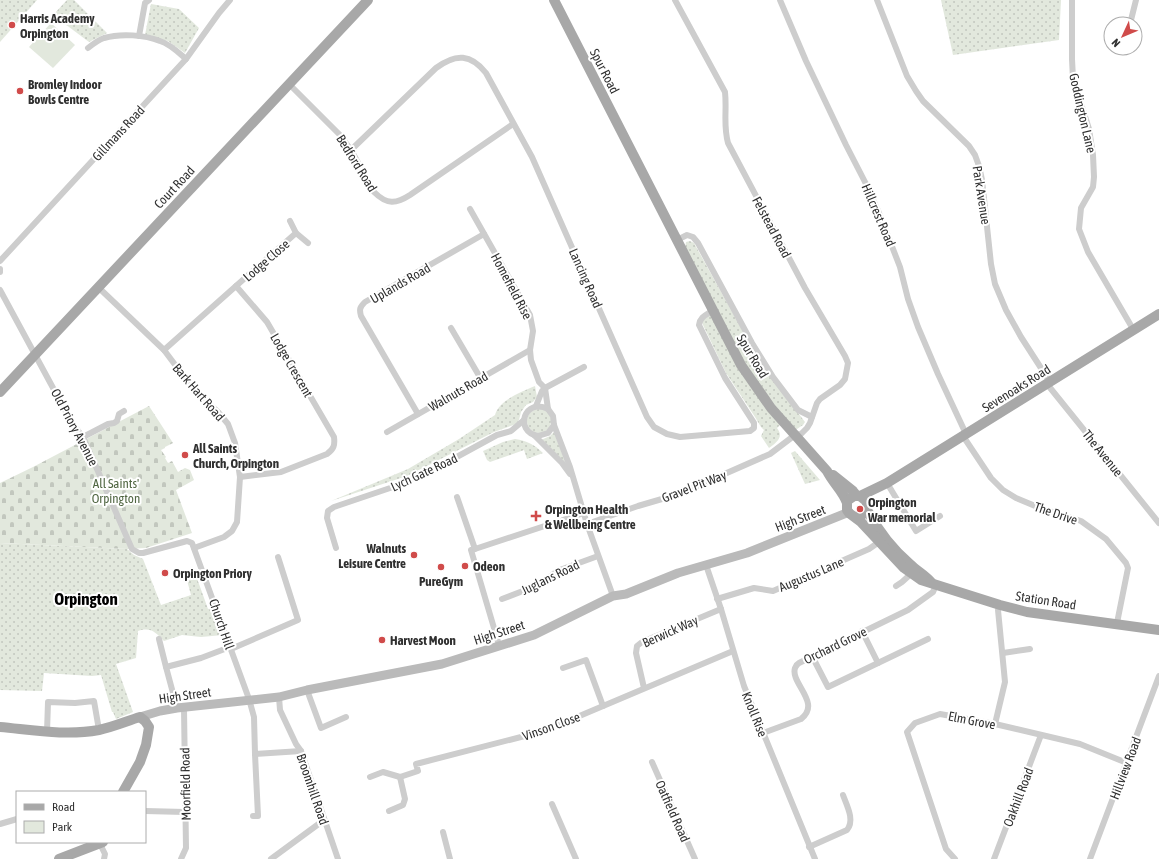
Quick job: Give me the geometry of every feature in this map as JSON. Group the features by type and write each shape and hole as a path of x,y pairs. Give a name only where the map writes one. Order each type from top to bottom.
{"main road":[{"name":"Court Road","path":"0,392 368,0"},
{"name":"Spur Road","path":"554,0 712,311 745,370 771,408 826,471 843,493 850,511"},
{"name":"Sevenoaks Road","path":"858,496 887,483 1159,314"},
{"name":"Spur Road","path":"826,471 837,478 858,496"},
{"name":"Sevenoaks Road","path":"867,508 874,496 887,483"},
{"path":"858,496 865,500 867,508 862,515 850,511 851,498 858,496"},
{"name":"Station Road","path":"867,508 884,537 906,560 913,571"},
{"name":"Station Road","path":"850,511 879,542 913,571 925,575 934,584 1000,605 1032,613 1117,623 1159,630"},
{"path":"124,791 140,762 146,745 149,727 145,720 140,716"},
{"name":"High Street","path":"0,727 69,733 100,730 140,716"},
{"path":"59,859 102,843"}],"street":[{"name":"Gillmans Road","path":"0,261 186,59 230,0"},
{"name":"Felstead Road","path":"675,0 724,92 726,101 724,132 728,143 798,275 848,363 845,379 840,385 820,399 814,407 812,417 807,428 801,434 795,435"},
{"name":"Hillcrest Road","path":"780,0 806,61 876,207 900,268 908,299 918,327 965,435"},
{"name":"Park Avenue","path":"877,0 907,76 916,91 923,101 969,146 975,155 982,180 991,264 995,284 1017,331 1048,383"},
{"name":"Goddington Lane","path":"1072,0 1073,79 1089,129 1093,155 1094,176 1093,187 1081,208 1079,228 1088,252 1133,329"},
{"path":"1132,16 1136,0"},
{"path":"139,36 144,1"},
{"path":"88,48 103,39 114,36 139,36 161,41 186,59"},
{"name":"Lancing Road","path":"351,150 446,60 456,57 468,58 479,64 486,73 538,171 647,417 654,426 667,434 680,436 696,435 750,431 754,428 754,423 725,378 699,325 703,316 712,311"},
{"name":"Bedford Road","path":"289,84 327,120 340,135 351,150 374,192 385,201 401,201 513,124"},
{"name":"Homefield Rise","path":"470,209 530,315 533,331 530,350 531,360 539,382 545,388 548,409 553,416 554,425 570,467 587,524 613,596"},
{"name":"Lodge Close","path":"290,221 296,234 308,243"},
{"name":"Lodge Close","path":"236,286 296,234"},
{"name":"Uplands Road","path":"418,414 361,316 361,306 484,234"},
{"name":"Spur Road","path":"677,240 687,235 693,237 698,243 752,343 773,377 798,410 812,417"},
{"path":"164,350 236,286"},
{"name":"Lodge Crescent","path":"236,286 267,322 334,437 335,444 332,450 326,454 281,472 240,477"},
{"name":"Bark Hart Road","path":"98,287 164,350 194,390 218,412 228,424 235,443 240,477 237,522 232,531 224,537 194,548"},
{"name":"Old Priory Avenue","path":"0,290 72,422 83,437 129,546 139,553 143,553 187,541 192,542 194,548"},
{"path":"451,328 481,379"},
{"name":"Walnuts Road","path":"387,432 530,350"},
{"path":"554,425 546,435 533,435 526,429 524,420 527,412 536,406 545,388 584,367"},
{"name":"The Avenue","path":"1048,383 1159,523"},
{"path":"536,406 542,406 548,409"},
{"path":"83,437 108,424 114,423 117,421 119,414 124,411"},
{"name":"Lych Gate Road","path":"511,431 524,420"},
{"name":"Lych Gate Road","path":"336,548 327,518 328,511 334,507 399,485 442,465 498,435 511,431 521,431 533,435"},
{"name":"Homefield Rise","path":"533,435 562,463 572,476"},
{"name":"Gravel Pit Way","path":"587,524 691,489 766,456 782,446 795,435"},
{"name":"The Drive","path":"965,435 991,478 1003,490 1016,498 1040,508 1081,521 1106,539 1126,563 1128,568 1117,623"},
{"path":"887,483 916,531 940,516"},
{"path":"456,497 475,548"},
{"name":"High Street","path":"140,716 180,708 279,697 307,690 442,664 543,631 613,596 623,595 678,573 753,550 850,511"},
{"path":"499,645 471,550 584,513"},
{"name":"Augustus Lane","path":"717,599 754,588 773,591 869,549 879,542"},
{"name":"Church Hill","path":"194,548 254,717 258,816 253,816"},
{"name":"Juglans Road","path":"502,599 541,584 557,571 598,556"},
{"path":"166,667 201,658 230,648 298,620 278,557"},
{"name":"Knoll Rise","path":"706,565 744,686 815,859"},
{"path":"896,586 913,571"},
{"name":"Orchard Grove","path":"763,733 801,720 806,716 809,709 807,700 795,673 795,668 799,663 862,631 908,610 933,592 934,584"},
{"path":"995,724 1005,682 998,610 1000,605"},
{"name":"Berwick Way","path":"644,688 636,654 637,646 642,642 721,609"},
{"path":"862,631 878,663"},
{"name":"Moorfield Road","path":"159,639 166,667 180,708 186,848 181,859"},
{"path":"812,656 828,687 928,639"},
{"path":"1002,653 1030,649"},
{"name":"Vinson Close","path":"400,777 418,771 416,764 544,731 733,651"},
{"path":"563,668 586,660 603,706"},
{"name":"Hillview Road","path":"1090,859 1159,676"},
{"path":"307,690 321,728 346,717"},
{"name":"Broomhill Road","path":"279,697 280,710 296,744 301,751 338,859"},
{"path":"47,732 48,702 75,703 94,701 100,730"},
{"path":"149,727 153,719 160,711"},
{"name":"Elm Grove","path":"951,858 946,849 907,732 915,723 940,714 995,724 1080,744 1127,763"},
{"name":"Oakhill Road","path":"994,859 1041,735"},
{"path":"255,754 301,751"},
{"name":"Oatfield Road","path":"652,762 695,859"},
{"path":"370,777 383,772 400,777 405,799 402,805 389,811"},
{"path":"809,847 848,830 851,826 851,819 843,795"},
{"path":"552,804 576,859"},
{"path":"146,811 185,812"},
{"path":"0,824 16,819"},
{"path":"271,859 324,820"},
{"path":"443,832 450,859"},
{"path":"102,843 105,854 104,859"}],"green space":[{"name":"Harris Academy Orpington","path":"0,0 37,0 0,42"},
{"path":"67,0 74,0 107,33 89,42 53,15"},
{"path":"941,0 1061,0 1059,40 953,55"},
{"path":"151,4 179,9 199,28 185,53 168,41 145,35"},
{"path":"51,23 75,45 53,68 29,47"},
{"path":"690,241 694,243 756,355 805,422 797,429 793,429 760,387 745,363 685,248 686,242"},
{"path":"708,316 711,316 780,425 777,428 780,437 775,444 769,448 761,436 764,430 726,373 703,325 702,321"},
{"path":"535,386 537,397 533,402 526,405 516,424 494,432 407,476 331,501 408,469 459,439 495,415 501,405 511,397"},
{"name":"All Saints' Orpington","path":"149,406 173,443 161,450 168,463 172,461 178,472 185,468 190,470 194,480 176,490 192,533 146,548 127,549 0,543 0,483"},
{"path":"539,409 547,413 551,421 547,429 539,433 531,429 527,421 531,413"},
{"path":"554,432 566,464 541,440 550,436"},
{"path":"515,439 530,443 543,453 527,459 524,450 490,462 487,460 483,451 503,442"},
{"path":"795,451 820,480 805,484 791,453"},
{"path":"0,543 127,549 134,555 143,559 161,605 191,595 185,573 194,570 208,609 214,607 223,635 201,637 182,635 164,641 150,630 138,631 136,658 116,664 133,712 116,719 112,712 101,675 92,676 44,673 42,691 0,690"}],"place":[{"name":"Harris Academy Orpington","path":"12,25"},
{"name":"Bromley Indoor Bowls Centre","path":"20,91"},
{"name":"All Saints Church, Orpington","path":"185,455"},
{"name":"Orpington War memorial","path":"860,509"},
{"name":"Orpington Health & Wellbeing Centre","path":"536,516"},
{"name":"Walnuts Leisure Centre","path":"414,555"},
{"name":"Odeon","path":"465,566"},
{"name":"PureGym","path":"441,567"},
{"name":"Orpington Priory","path":"165,573"},
{"name":"Harvest Moon","path":"382,640"}],"district":[{"name":"Orpington","path":"86,599"}]}
